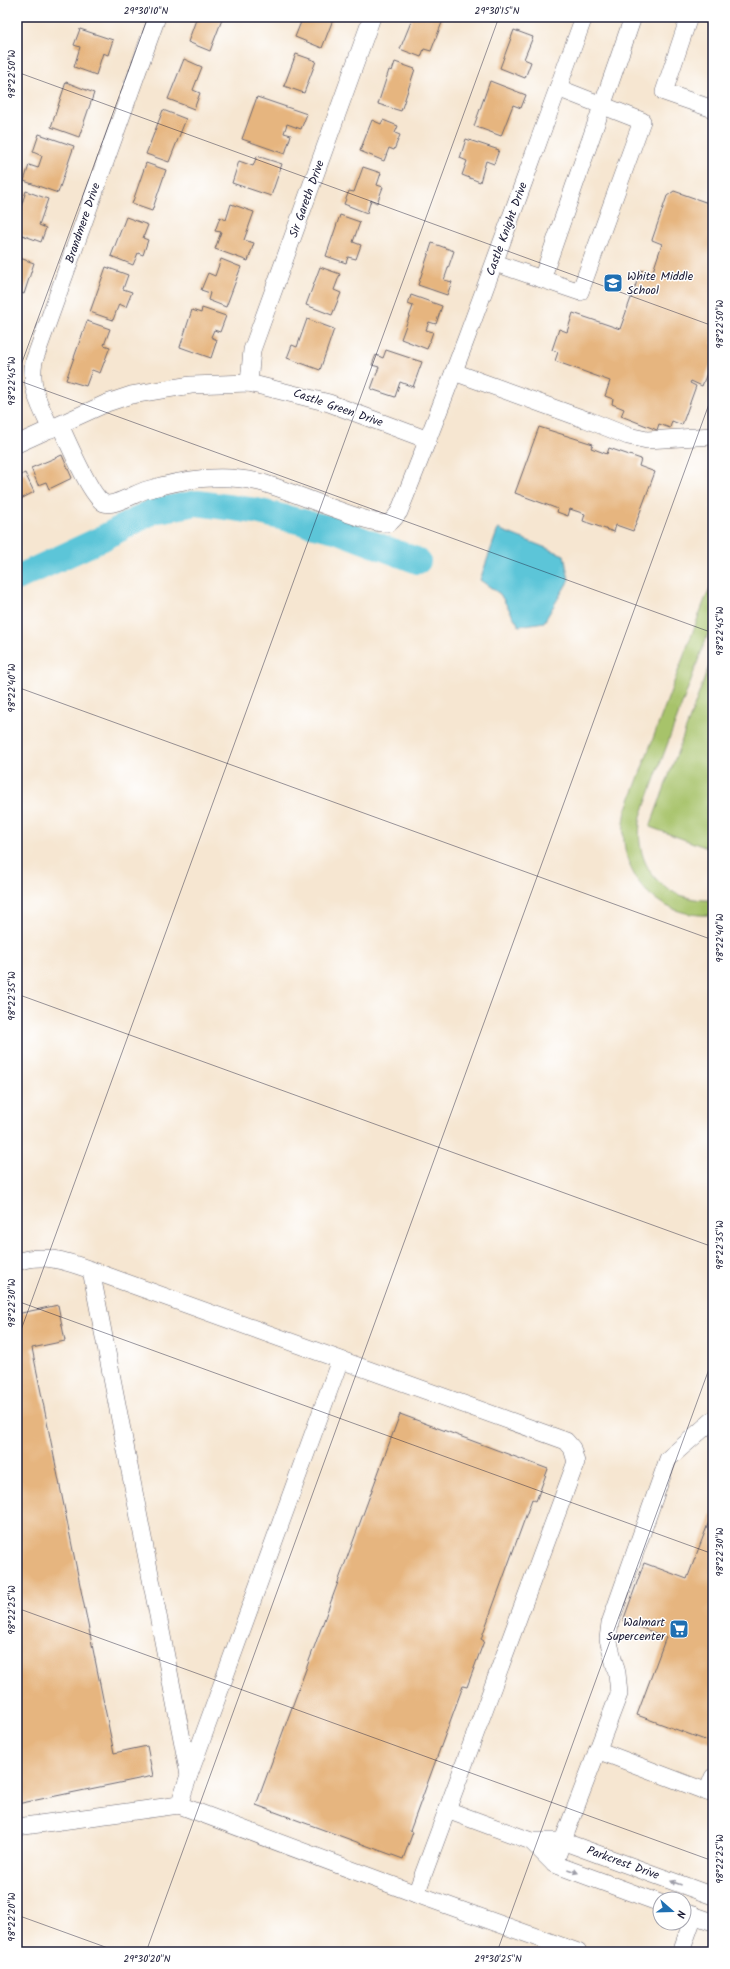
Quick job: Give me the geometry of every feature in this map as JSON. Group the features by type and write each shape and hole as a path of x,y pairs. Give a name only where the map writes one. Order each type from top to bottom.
{"street":[{"name":"Brandmere Drive","path":"156,17 34,361 31,374 33,388 38,402 55,427 92,491 102,503 109,504 144,491 180,481 213,477 239,478 272,485 351,515 380,523 388,523 394,519 399,512 428,440"},
{"name":"Sir Gareth Drive","path":"249,383 252,350 372,17"},
{"name":"Castle Knight Drive","path":"428,440 495,263 584,17"},
{"path":"542,279 633,17"},
{"path":"689,17 664,92 713,109"},
{"path":"495,263 580,292 642,121 558,88"},
{"path":"454,372 628,436 647,440 713,436"},
{"name":"Castle Green Drive","path":"17,444 106,403 131,395 191,385 249,383 329,403 428,440"},
{"path":"17,1262 26,1259 44,1257 64,1260 566,1441 572,1448 576,1462 416,1894"},
{"path":"91,1270 189,1775"},
{"path":"179,1805 340,1360"},
{"path":"554,1864 619,1694 617,1673 608,1639 612,1615 668,1459 713,1420"},
{"path":"597,1750 711,1787"},
{"path":"17,1827 179,1805 416,1894 578,1952"},
{"name":"Parkcrest Drive","path":"447,1810 531,1841 562,1841 713,1896"},
{"name":"Parkcrest Drive","path":"531,1841 554,1864 652,1900"},
{"path":"692,1914 713,1922"},
{"path":"681,1952 685,1931"}],"green space":[{"path":"713,584 713,620 641,816 639,834 641,850 646,865 654,877 665,887 679,895 695,899 713,900 713,915 692,914 672,909 656,899 642,886 632,870 626,852 624,832 626,811 705,599"},
{"path":"713,655 713,850 650,827"}],"water":[{"path":"498,529 564,555 569,580 544,622 519,626 500,594 480,580"}],"building":[{"path":"197,17 223,17 210,51 188,42"},
{"path":"303,17 310,19 311,17 334,17 322,48 295,37"},
{"path":"413,17 436,17 443,20 431,51 424,49 421,57 400,49"},
{"path":"80,29 113,40 108,55 103,53 96,75 74,67 80,47 74,45"},
{"path":"514,30 533,37 524,59 531,62 525,78 500,68"},
{"path":"296,54 316,61 304,93 284,86"},
{"path":"184,59 202,67 193,90 200,93 194,109 168,99"},
{"path":"395,62 415,69 401,111 378,104 389,70 392,71"},
{"path":"490,81 526,95 521,108 513,105 501,136 474,126"},
{"path":"66,82 94,93 79,137 51,127"},
{"path":"257,97 307,114 301,129 287,124 284,133 291,135 285,154 242,139"},
{"path":"163,110 186,119 169,162 146,154"},
{"path":"372,120 381,124 383,120 398,126 395,133 400,135 394,150 389,148 384,161 360,151"},
{"path":"39,134 74,146 58,193 24,181 29,165 38,168 42,156 33,152"},
{"path":"466,139 499,150 494,164 486,161 480,182 462,175 467,161 460,158"},
{"path":"257,156 282,164 271,196 232,183 239,161 253,166"},
{"path":"146,163 166,170 152,211 132,204"},
{"path":"363,167 381,173 377,185 383,187 377,203 371,200 367,213 344,204 349,191 354,192"},
{"path":"26,191 48,199 39,225 46,228 41,242 17,233 17,219"},
{"path":"674,191 711,204 713,198 713,341 711,343 713,344 713,358 702,386 691,381 690,383 696,386 682,425 672,421 670,428 659,424 657,430 621,416 624,409 612,404 613,399 605,396 610,381 555,361 558,352 552,350 559,329 567,332 573,313 620,329 641,270 652,274 662,244 652,240 667,196"},
{"path":"231,204 254,212 244,240 254,243 248,261 215,249 221,232 215,231 220,217 226,220"},
{"path":"340,215 360,222 353,242 361,245 356,259 348,257 346,263 326,256"},
{"path":"126,217 148,225 143,238 148,240 143,255 138,253 133,265 111,256"},
{"path":"432,243 454,251 444,280 452,282 447,295 418,285"},
{"path":"17,257 34,263 24,294 17,291"},
{"path":"221,259 241,267 226,307 208,300 210,293 201,290 208,273 215,276"},
{"path":"106,267 128,275 123,289 132,292 126,307 119,304 113,320 90,312"},
{"path":"320,267 340,274 334,290 341,293 332,315 306,305"},
{"path":"411,295 442,306 436,324 429,322 426,330 433,332 427,349 401,339 413,306 408,304"},
{"path":"202,308 226,316 220,332 214,330 211,337 217,340 211,358 180,347 192,310 201,313"},
{"path":"307,319 334,329 320,370 287,358 292,345 297,347"},
{"path":"87,321 110,329 104,345 110,347 100,373 92,370 86,386 66,380"},
{"path":"386,350 422,362 413,387 400,382 395,397 371,389 379,367 372,365 376,355 383,358"},
{"path":"539,427 593,444 591,448 607,454 609,448 641,459 639,466 655,472 633,531 616,525 614,532 583,521 585,514 570,509 568,516 557,512 558,509 515,493"},
{"path":"62,455 72,478 49,489 46,482 38,485 31,468"},
{"path":"25,473 34,492 17,501 17,477"},
{"path":"58,1305 65,1341 32,1348 114,1753 147,1746 153,1776 17,1804 17,1314"},
{"path":"400,1414 548,1469 536,1501 532,1499 481,1639 484,1641 467,1687 463,1686 410,1831 413,1832 403,1859 256,1805"},
{"name":"Walmart Supercenter","path":"713,1511 713,1743 637,1715 666,1637 623,1621 644,1563 687,1579"}],"waterway":[{"path":"17,578 101,539 153,511 197,503 256,511 336,530 418,561"}],"place":[{"name":"White Middle School","path":"613,283"},
{"name":"Walmart Supercenter","path":"679,1629"}]}
